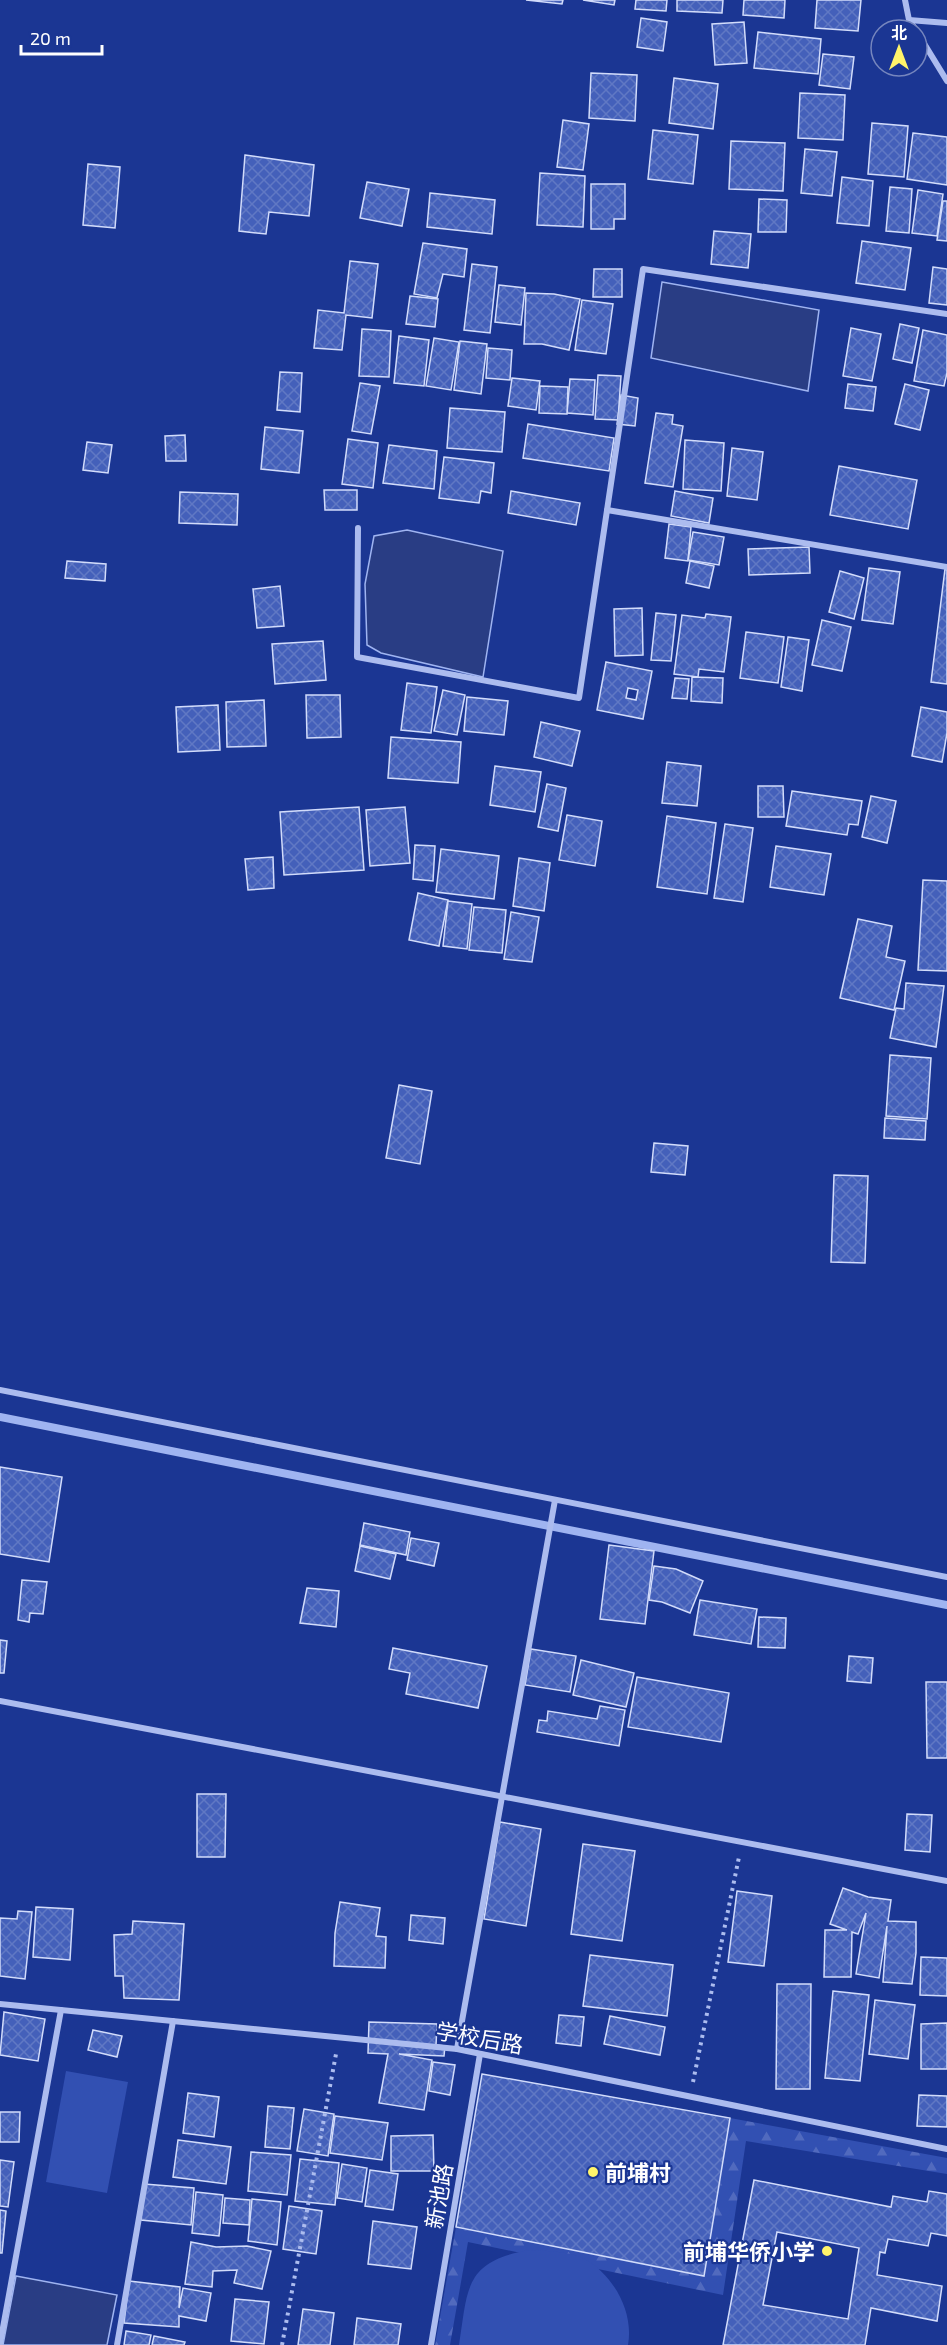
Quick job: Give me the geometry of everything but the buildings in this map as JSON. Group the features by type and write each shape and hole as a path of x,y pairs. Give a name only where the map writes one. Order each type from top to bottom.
{"street":[{"path":"904,0 908,18"},
{"path":"929,21 947,22"},
{"path":"929,52 947,81"},
{"path":"358,528 357,657 579,698 643,269 947,314"},
{"path":"607,510 947,567"},
{"path":"0,1390 947,1577"},
{"path":"458,2049 555,1500"},
{"path":"0,1701 947,1881"},
{"name":"学校后路","path":"0,2004 458,2049 947,2149"},
{"path":"0,2344 61,2010"},
{"path":"117,2345 173,2021"},
{"name":"新池路","path":"431,2345 480,2054"}],"path":[{"path":"690,2097 742,1842"},
{"path":"282,2345 339,2038"}],"green space":[{"path":"66,2071 128,2082 107,2193 46,2182"},
{"path":"730,2118 947,2158 947,2174 746,2141 723,2295 468,2242 450,2345 435,2345 456,2227 704,2276"},
{"path":"530,2250 579,2256 605,2275 620,2296 625,2308 628,2320 628,2345 459,2345 468,2293 473,2280 492,2261"}],"shaded area":[{"path":"662,282 819,310 808,391 651,358"},
{"path":"407,530 503,551 483,677 381,653 367,645 365,584 374,536"},
{"path":"16,2276 117,2295 107,2345 3,2345"}],"waterway":[{"path":"0,1417 947,1605"}],"place":[{"name":"前埔村","path":"593,2172"},
{"name":"前埔华侨小学","path":"827,2251"}]}
